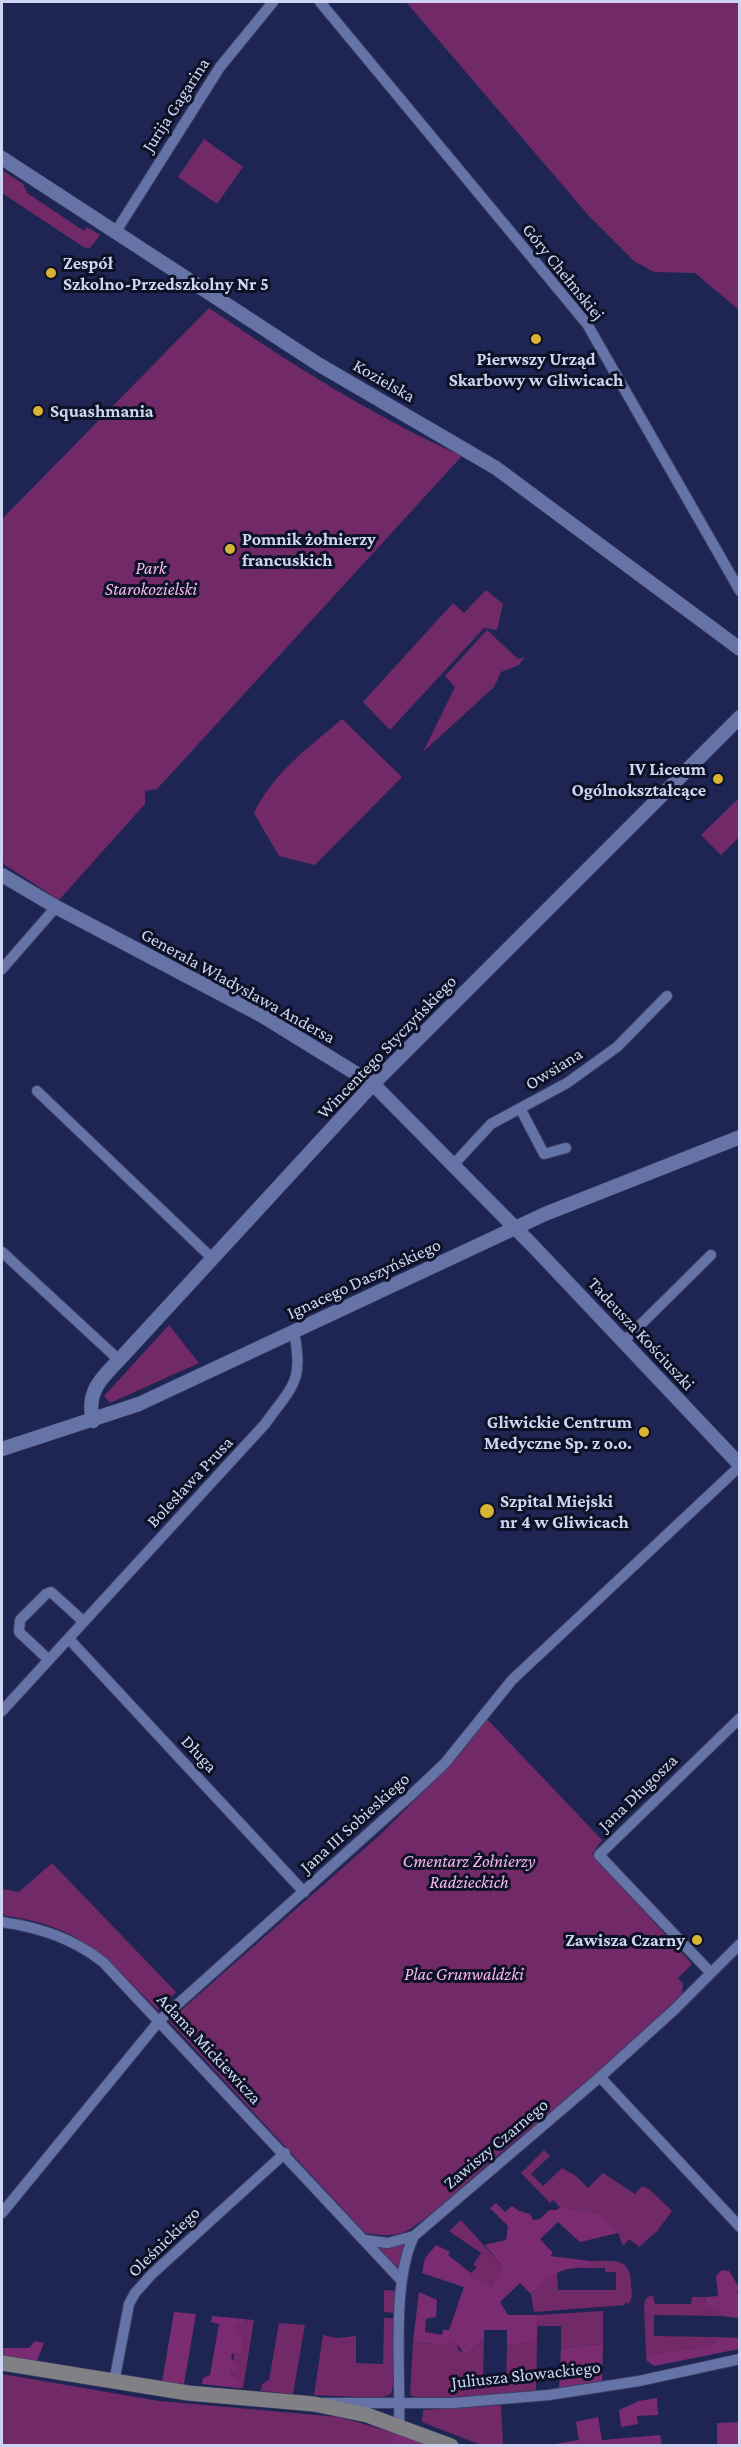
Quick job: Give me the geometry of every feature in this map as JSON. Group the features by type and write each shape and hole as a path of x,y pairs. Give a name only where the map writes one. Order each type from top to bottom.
{"main road":[{"name":"Juliusza Słowackiego","path":"2,2363 188,2393 314,2404 367,2415 451,2445"}],"street":[{"name":"Jurija Gagarina","path":"116,233 220,67 273,2"},
{"name":"Góry Chełmskiej","path":"320,2 587,324 740,591"},
{"name":"Kozielska","path":"2,158 308,358 506,474 740,649"},
{"name":"Wincentego Styczyńskiego","path":"93,1421 90,1406 93,1391 119,1359 373,1084 740,717"},
{"name":"Generała Władysława Andersa","path":"2,875 56,908 261,1015 373,1084 515,1227"},
{"path":"2,969 56,908"},
{"name":"Owsiana","path":"454,1164 491,1124 567,1083 617,1047 667,996"},
{"path":"37,1091 213,1259"},
{"path":"520,1108 544,1154 566,1148"},
{"name":"Ignacego Daszyńskiego","path":"2,1449 139,1404 515,1227 740,1137"},
{"name":"Tadeusza Kościuszki","path":"515,1227 740,1466"},
{"path":"2,1252 119,1359"},
{"path":"623,1342 711,1255"},
{"name":"Bolesława Prusa","path":"2,1711 251,1440 287,1395 299,1368 294,1332"},
{"name":"Jana III Sobieskiego","path":"2,2213 160,2020 445,1762 512,1680 740,1466"},
{"path":"49,1660 19,1632 20,1620 46,1594 51,1592 84,1622"},
{"name":"Długa","path":"69,1639 304,1892"},
{"name":"Jana Długosza","path":"710,1972 599,1855 740,1718"},
{"name":"Adama Mickiewicza","path":"2,1922 52,1932 88,1950 103,1962 285,2153 401,2280"},
{"name":"Zawiszy Czarnego","path":"414,2236 600,2077 674,2010 740,1944"},
{"path":"600,2077 740,2227"},
{"name":"Oleśnickiego","path":"114,2382 129,2304 135,2293 152,2274 285,2153"},
{"path":"365,2240 388,2242 414,2236"},
{"path":"399,2427 401,2280 408,2249 414,2236"},
{"name":"Juliusza Słowackiego","path":"314,2404 337,2401 400,2404 453,2403 549,2396 639,2381 740,2359"}],"green space":[{"path":"406,2 739,2 739,310 695,273 654,272 634,261 589,216"},
{"path":"204,139 243,167 217,204 178,177"},
{"path":"2,170 23,184 27,193 84,231 87,227 100,235 90,248 85,248 2,193"},
{"name":"Park Starokozielski","path":"209,308 332,388 396,424 462,456 157,789 145,791 145,804 59,900 2,863 2,519"},
{"path":"486,590 503,604 497,630 484,628 390,730 363,702 453,603 464,613"},
{"path":"487,630 518,659 525,657 519,665 501,672 494,687 423,752 455,687 445,676"},
{"path":"342,719 402,777 315,865 279,856 254,813 281,773"},
{"path":"739,798 739,837 721,855 701,835"},
{"path":"169,1325 199,1363 110,1403 104,1396"},
{"name":"Plac Grunwaldzki","path":"487,1719 602,1840 592,1854 692,1964 678,1978 683,1984 682,1994 591,2077 433,2213 399,2234 365,2233 169,2021 381,1834 457,1758"},
{"path":"52,1863 176,1992 158,2010 90,1946 53,1927 2,1915 2,1889 19,1892"},
{"path":"544,2150 550,2156 531,2174 543,2186 562,2168 576,2176 588,2188 603,2173 635,2194 642,2186 649,2189 672,2211 657,2231 639,2247 629,2239 623,2246 618,2233 598,2213 560,2207 553,2200 550,2203 521,2173"},
{"path":"461,2220 504,2268 492,2287 468,2276 477,2267 473,2265 481,2253 449,2231"},
{"path":"404,2244 399,2268 379,2248"},
{"path":"590,2261 619,2262 628,2269 632,2295 629,2304 625,2302 625,2305 534,2312 531,2294 557,2271 558,2290 616,2290 616,2272 605,2272 605,2268 590,2268"},
{"path":"384,2290 396,2291 395,2313 384,2312"},
{"path":"653,2295 655,2304 691,2304 692,2297 706,2297 704,2302 717,2307 721,2316 654,2315 654,2336 714,2337 715,2345 646,2355 644,2304 646,2298"},
{"path":"603,2311 603,2344 561,2349 561,2326 538,2326 538,2315"},
{"path":"384,2318 395,2318 394,2380 391,2394 381,2398 314,2395 323,2335 337,2338 356,2336 356,2363 383,2364"},
{"path":"244,2319 254,2320 243,2388 238,2388 238,2378 231,2375 237,2335 234,2324 246,2322"},
{"path":"279,2323 305,2325 293,2394 261,2391 262,2384 269,2380"},
{"path":"484,2338 483,2385 506,2385 507,2346 537,2341 536,2391 452,2399 420,2398 410,2395 413,2342 447,2345 449,2340 457,2344 459,2351 469,2352"},
{"path":"2,2374 159,2401 339,2417 396,2433 426,2445 2,2445"},
{"path":"501,2405 503,2445 481,2445 422,2422 423,2410"}],"shaded area":[{"path":"496,2203 505,2212 512,2206 530,2214 533,2220 540,2219 549,2210 557,2210 560,2207 598,2213 618,2233 580,2242 558,2222 540,2239 553,2253 550,2256 590,2261 590,2268 564,2270 557,2273 531,2294 520,2283 500,2302 508,2315 538,2315 537,2341 507,2346 507,2330 484,2330 484,2338 469,2352 464,2353 457,2344 449,2340 448,2345 413,2342 419,2292 437,2300 436,2317 426,2319 425,2332 442,2335 443,2330 449,2330 464,2287 422,2273 425,2258 436,2245 450,2252 448,2255 472,2274 469,2276 492,2287 503,2267 485,2245 506,2240 508,2226 490,2208"},
{"path":"722,2270 729,2271 739,2287 737,2292 739,2318 721,2316 717,2307 704,2306 706,2297 718,2296 716,2276"},
{"path":"174,2312 196,2314 184,2384 162,2382"},
{"path":"212,2316 244,2319 246,2323 235,2324 237,2335 242,2334 241,2352 232,2354 231,2358 238,2368 231,2372 231,2375 238,2378 238,2388 202,2384 203,2378 210,2375 219,2324 211,2322"},
{"path":"714,2337 739,2338 739,2349 654,2366 647,2361 646,2355 715,2345"},
{"path":"35,2341 44,2343 36,2363 2,2357 2,2348 29,2348"},
{"path":"603,2344 602,2381 559,2388 561,2349"},
{"path":"657,2398 658,2415 637,2416 638,2424 621,2427 619,2410 639,2401"},
{"path":"598,2417 602,2440 660,2435 662,2445 549,2445 579,2440 576,2422"},
{"path":"739,2422 739,2445 717,2445 717,2423"},
{"path":"396,2433 430,2446 390,2446"}],"place":[{"name":"Zespół Szkolno-Przedszkolny Nr 5","path":"51,273"},
{"name":"Pierwszy Urząd Skarbowy w Gliwicach","path":"536,339"},
{"name":"Squashmania","path":"38,411"},
{"name":"Pomnik żołnierzy francuskich","path":"230,549"},
{"name":"IV Liceum Ogólnokształcące","path":"718,779"},
{"name":"Gliwickie Centrum Medyczne Sp. z o.o.","path":"644,1432"},
{"name":"Szpital Miejski nr 4 w Gliwicach","path":"487,1511"},
{"name":"Zawisza Czarny","path":"697,1940"}],"park label":[{"name":"Cmentarz Żołnierzy Radzieckich","path":"469,1871"}]}
